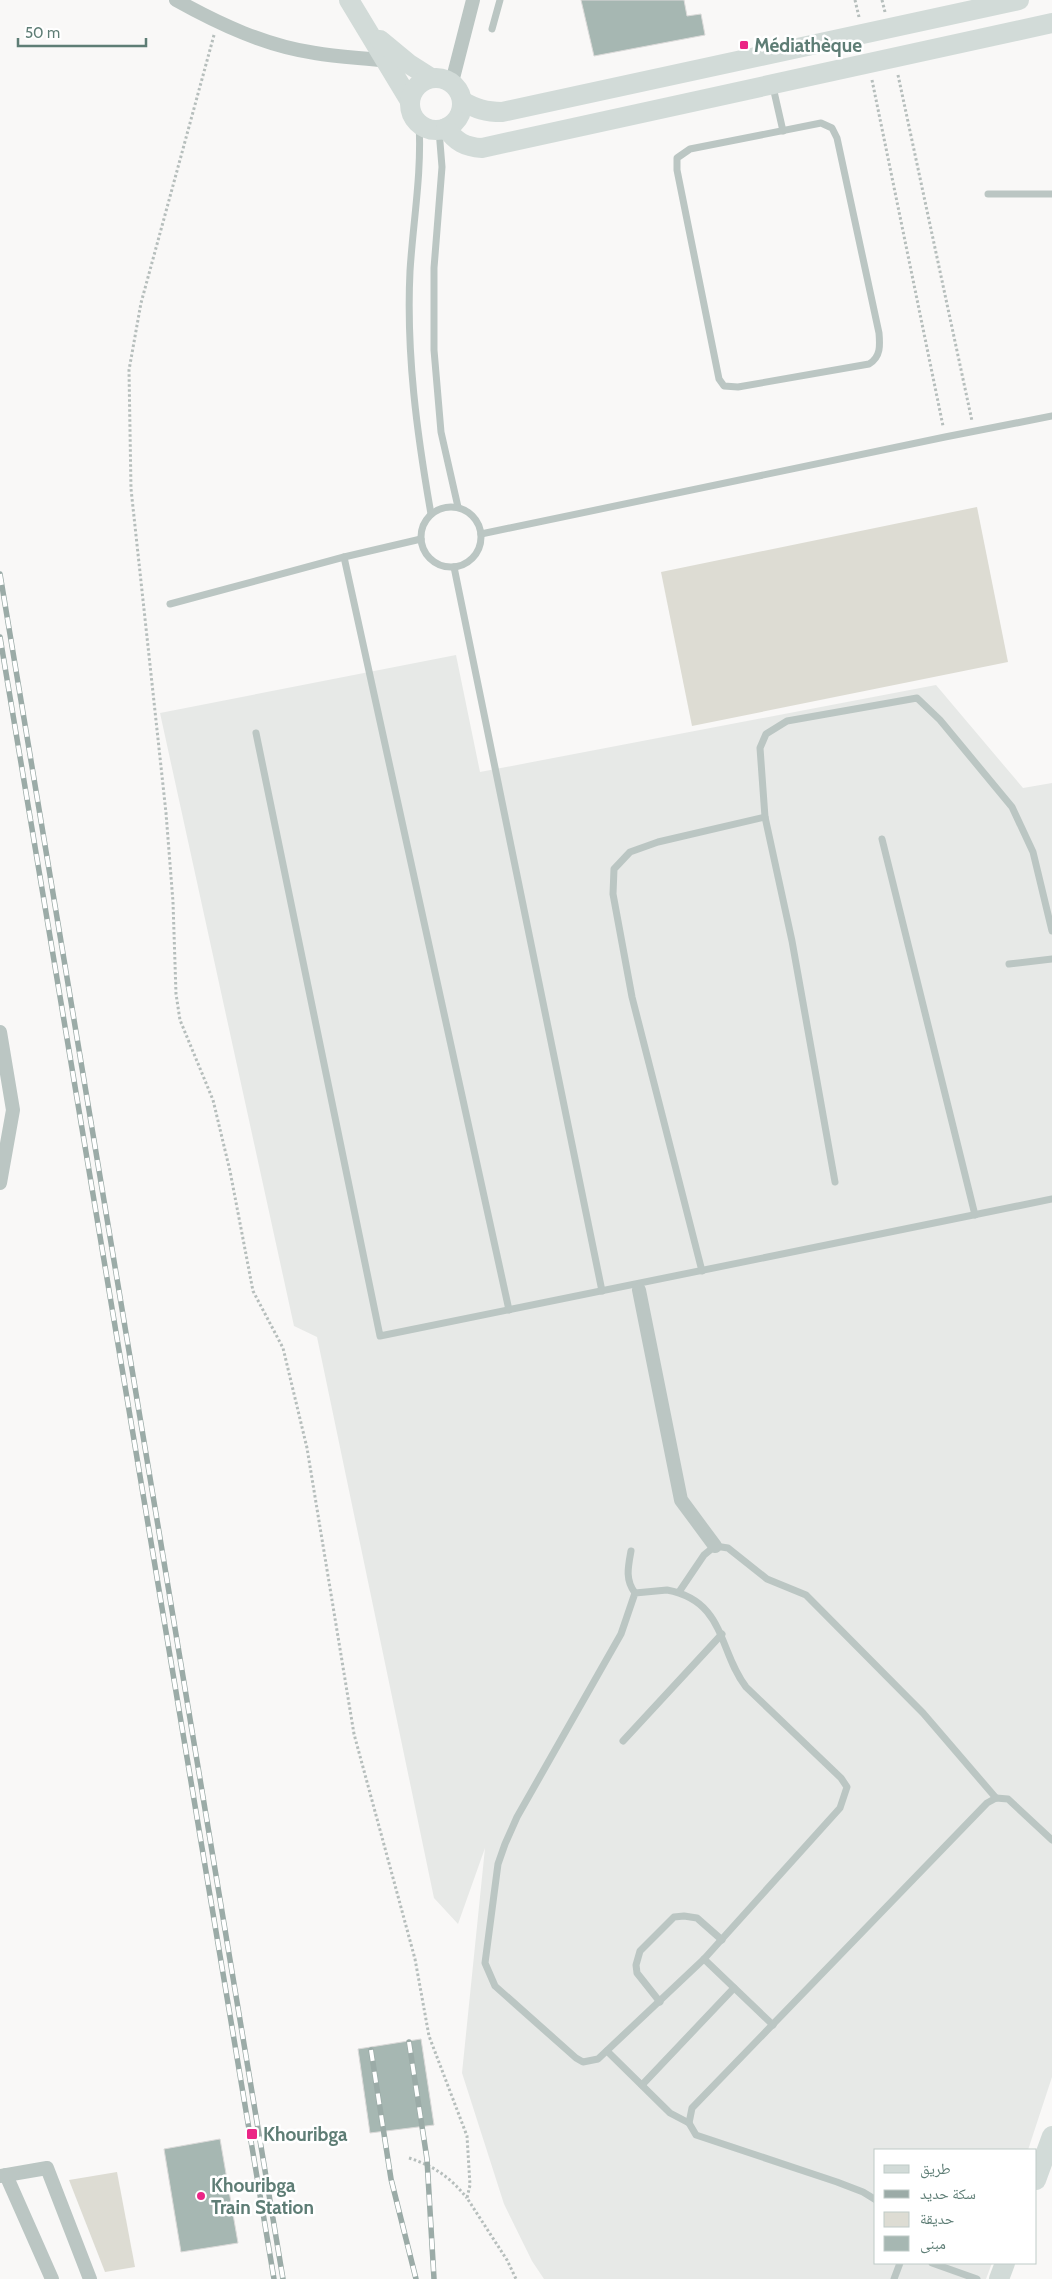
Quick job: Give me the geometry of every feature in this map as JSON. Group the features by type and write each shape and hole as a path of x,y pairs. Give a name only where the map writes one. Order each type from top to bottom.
{"main road":[{"path":"349,0 410,101 413,117 419,123 428,129 443,129 458,117 462,101 459,90 452,82 442,78 431,78 417,86 410,101"},
{"path":"462,101 474,108 488,112 502,112 1019,0"},
{"path":"443,129 455,140 468,147 482,148 1052,23"},
{"path":"369,31 409,64 431,78"},
{"path":"766,56 773,85"},
{"path":"535,106 541,135"},
{"path":"1037,2177 1052,2136"},
{"path":"999,2279 1005,2264"}],"street":[{"path":"176,0 218,22 262,40 313,53 387,61"},
{"path":"452,82 474,0"},
{"path":"0,1032 6,1108 0,1183"},
{"path":"639,1290 681,1500 715,1546"},
{"path":"52,2279 3,2175 46,2168 90,2279"}],"lane":[{"path":"492,29 500,0"},
{"path":"773,85 783,131"},
{"path":"419,123 419,167 410,272 411,355 418,438 431,514"},
{"path":"821,123 832,128 836,138 879,333 880,350 874,361 869,364 738,387 724,386 719,379 677,170 677,158 690,149 783,131 821,123"},
{"path":"443,129 434,268 434,350 440,432 458,507"},
{"path":"988,194 1052,194"},
{"path":"481,534 945,436 1052,416"},
{"path":"458,507 474,516 481,534 480,543 471,559 454,567 436,563 428,556 421,539 425,521 439,509 458,507"},
{"path":"170,604 344,557 421,539"},
{"path":"344,557 509,1310"},
{"path":"454,567 602,1291"},
{"path":"834,1182 792,941 765,817 760,748 766,734 788,721 917,698 940,720 1012,807 1033,852 1052,931"},
{"path":"256,732 380,1336 1052,1199"},
{"path":"702,1271 632,996 613,894 614,869 630,852 658,842 765,817"},
{"path":"882,839 975,1215"},
{"path":"1009,964 1052,959"},
{"path":"679,1592 704,1555 715,1546 728,1548 767,1579 806,1594 923,1713 996,1798"},
{"path":"631,1551 627,1572 629,1586 635,1593"},
{"path":"667,1590 679,1592 698,1603 712,1617 722,1634 737,1676 746,1687 841,1778 847,1787 840,1808 704,1959 598,2059 591,2062 583,2062 576,2058 495,1986 485,1963 495,1881 505,1844 517,1816 621,1634 635,1593 667,1590"},
{"path":"623,1741 722,1634"},
{"path":"689,2123 692,2108 987,1803 996,1798 1008,1800 1052,1840"},
{"path":"660,2002 638,1972 636,1965 640,1952 674,1917 691,1916 697,1918 722,1940"},
{"path":"704,1959 773,2025"},
{"path":"642,2085 734,1988"},
{"path":"607,2051 670,2113 689,2123 696,2135 837,2182 864,2192 874,2199"},
{"path":"894,2279 900,2264"},
{"path":"935,2264 977,2279"}],"path":[{"path":"855,0 862,34"},
{"path":"882,0 888,29"},
{"path":"218,22 141,303 129,370 131,489 166,813 173,902 176,994 180,1020 213,1100 230,1171 253,1292 283,1348 306,1448 354,1734 415,1958 429,2036 467,2136 470,2171 467,2198"},
{"path":"894,58 974,431"},
{"path":"869,64 945,436"},
{"path":"409,2158 434,2166 455,2183 467,2198 507,2260 516,2279"}],"shaded area":[{"path":"456,655 480,772 936,685 1023,788 1052,783 1052,2077 1028,2149 874,2149 874,2264 992,2264 986,2279 544,2279 532,2261 504,2204 462,2073 485,1848 458,1924 434,1898 317,1337 294,1326 160,713"}],"green space":[{"path":"977,507 1008,662 692,726 661,572"},
{"path":"117,2172 135,2267 105,2272 69,2180"}],"building":[{"path":"581,0 684,0 687,16 701,14 705,35 594,56"},
{"path":"421,2039 434,2125 370,2133 358,2049"},
{"name":"Khouribga Train Station","path":"220,2139 238,2243 181,2252 164,2149"}],"railway":[{"path":"0,574 283,2279"},
{"path":"0,637 274,2279"},
{"path":"409,2042 427,2159 434,2279"},
{"path":"371,2050 391,2179 416,2279"}],"place":[{"name":"Médiathèque","path":"744,45"},
{"name":"Khouribga","path":"252,2134"},
{"name":"Khouribga Train Station","path":"201,2196"}]}
